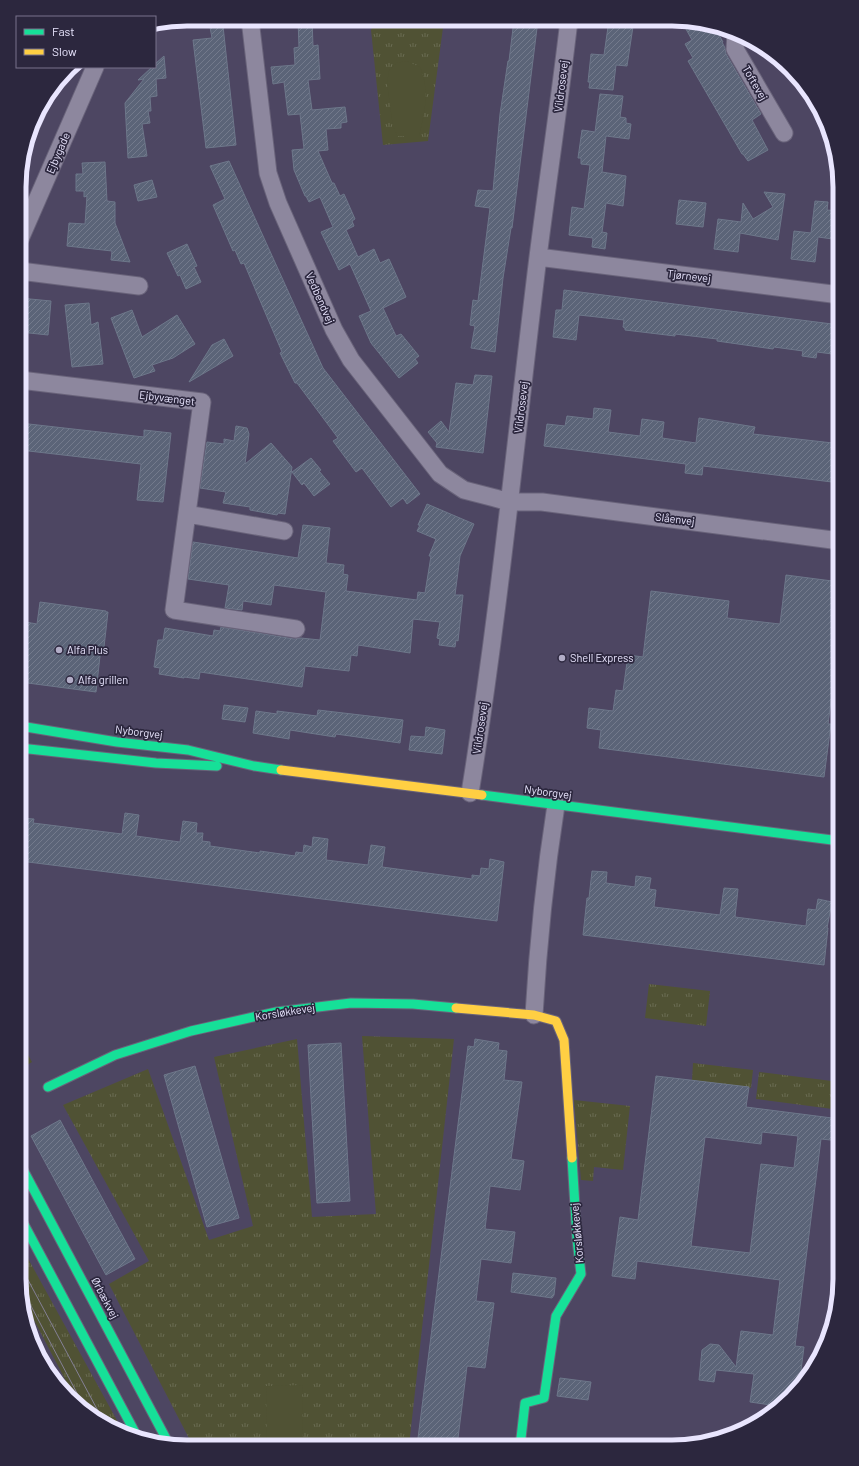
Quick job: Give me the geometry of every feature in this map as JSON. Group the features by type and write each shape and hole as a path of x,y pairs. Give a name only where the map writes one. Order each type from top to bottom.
{"street":[{"name":"Vedbendvej","path":"251,26 268,173 278,203 334,330 351,360 440,474 464,490 509,502"},
{"name":"Vildrosevej","path":"470,794 484,704 538,257 568,26"},
{"name":"Toftevej","path":"736,39 735,49 784,133"},
{"name":"Ejbygade","path":"26,225 95,68"},
{"name":"Tjørnevej","path":"538,257 833,294"},
{"path":"26,272 139,286"},
{"name":"Ejbyvænget","path":"26,381 202,402 174,610 296,629"},
{"name":"Slåenvej","path":"509,502 542,502 833,540"},
{"path":"187,514 284,531"},
{"name":"Nyborgvej","path":"26,727 117,742 188,750 254,766 833,840"},
{"path":"42,739 117,742"},
{"name":"Nyborgvej","path":"26,749 156,763 254,766"},
{"path":"534,1015 538,946 556,805"},
{"name":"Korsløkkevej","path":"48,1087 123,1053 191,1030 276,1012 351,1003 413,1004 534,1015 556,1021 564,1040 576,1225 581,1274 556,1316 544,1398 525,1403 521,1440"},
{"name":"Ørbækvej","path":"26,1175 166,1439"},
{"path":"26,1228 134,1430"}],"green space":[{"path":"373,26 443,26 428,141 383,145 371,30"},
{"path":"406,61 420,67 425,84 425,110 419,136 398,136 393,127 387,83 389,71 396,63"},
{"path":"649,984 710,991 706,1026 645,1018"},
{"path":"362,1036 454,1039 410,1440 190,1440 109,1284 149,1261 63,1105 148,1069 209,1240 253,1226 214,1057 297,1039 312,1217 376,1214"},
{"path":"26,1051 32,1062 26,1066"},
{"path":"693,1063 753,1070 751,1088 692,1080"},
{"path":"759,1072 833,1081 833,1109 756,1099"},
{"path":"574,1100 630,1106 623,1170 594,1167 593,1181 581,1180"},
{"path":"26,1255 119,1425 89,1407 71,1391 29,1311 26,1289"},
{"path":"302,1385 303,1440 267,1440 266,1386"}],"building":[{"path":"223,26 236,145 206,148 193,40 212,38 210,27"},
{"path":"298,26 312,26 313,46 318,45 320,79 308,80 312,110 345,107 347,122 341,123 341,128 326,129 328,150 318,151 332,183 334,183 340,196 344,194 355,219 352,221 354,226 346,230 358,257 374,249 380,263 389,259 406,297 383,308 396,336 401,334 419,356 415,359 418,363 399,378 371,343 359,316 371,311 350,264 339,270 321,232 333,227 320,197 309,202 294,170 292,150 304,149 300,114 288,115 284,82 273,84 271,67 295,65 294,48 299,47"},
{"path":"513,26 537,26 512,228 503,278 495,352 471,348 475,326 470,325 473,300 478,301 490,208 475,206 478,190 493,191 500,114"},
{"path":"608,26 633,26 627,66 616,65 613,90 589,88 590,82 588,82 591,54 604,55"},
{"path":"684,26 718,33 723,42 726,54 761,114 752,120 768,150 748,161 742,154 688,61 693,58 685,44 692,40"},
{"path":"164,56 166,78 156,79 157,96 150,97 151,111 148,111 150,123 142,124 147,156 128,158 125,103 144,79 138,80 151,68 156,68 156,63"},
{"path":"600,94 623,96 620,117 626,118 626,123 631,124 629,139 606,136 602,172 626,176 623,206 606,203 602,232 607,233 605,249 592,247 593,238 569,235 572,207 584,209 590,165 581,164 581,158 578,158 582,130 595,132"},
{"path":"229,161 323,368 420,494 407,504 403,498 391,507 362,468 356,472 333,441 338,438 297,383 295,383 280,353 282,352 244,263 241,264 235,250 233,251 213,205 225,199 210,166"},
{"path":"105,162 107,201 115,202 115,223 130,262 111,260 112,251 67,246 69,223 85,224 87,196 84,197 84,191 76,191 76,174 83,174 82,163"},
{"path":"152,180 157,197 138,201 134,185"},
{"path":"764,192 785,194 778,240 740,233 738,252 714,249 718,219 741,222 743,203 753,219 773,207"},
{"path":"679,200 706,203 703,227 676,224"},
{"path":"815,201 828,202 827,210 833,210 833,239 818,237 815,262 791,259 794,231 811,233"},
{"path":"187,244 197,266 194,267 201,282 186,289 180,275 178,276 167,253"},
{"path":"564,290 833,324 833,354 817,352 816,358 802,356 803,351 774,347 773,349 717,341 717,339 675,334 675,336 625,330 623,327 624,320 579,315 576,340 553,337 556,310 562,310"},
{"path":"26,299 51,301 48,335 26,333"},
{"path":"89,303 91,325 98,322 103,364 72,367 65,305"},
{"path":"132,310 142,337 177,315 195,344 173,358 152,365 155,371 134,378 111,318"},
{"path":"224,339 233,356 189,382 212,345"},
{"path":"475,375 492,376 483,453 436,447 437,443 428,432 441,421 449,432 456,383 473,385"},
{"path":"594,408 611,410 608,432 640,436 642,419 664,422 662,438 696,443 699,418 755,427 753,434 833,443 831,460 833,460 833,482 703,466 702,475 685,473 686,464 544,446 547,424 565,426 567,416 593,419"},
{"path":"26,424 144,437 144,430 171,433 163,502 137,500 141,464 26,451"},
{"path":"236,426 247,428 249,434 245,464 271,443 292,467 285,514 278,513 277,515 250,510 250,507 223,503 226,492 200,488 207,442 224,444 224,439 234,441"},
{"path":"311,458 321,470 319,471 330,484 314,496 304,483 302,485 292,472"},
{"path":"427,504 474,524 460,556 455,595 463,595 458,641 456,640 455,647 439,645 440,639 437,638 440,622 413,619 410,653 358,645 357,656 351,655 349,671 305,666 302,687 200,672 199,679 184,678 159,674 160,668 154,667 158,640 163,640 165,628 213,636 214,630 220,631 221,627 294,639 301,638 320,640 326,592 274,585 271,605 243,601 242,610 225,608 229,585 188,579 193,542 298,558 303,525 330,528 326,563 344,565 343,574 348,575 346,591 417,600 418,592 425,593 431,556 429,556 436,539 417,531"},
{"path":"786,575 833,581 833,686 828,724 831,724 824,777 599,748 601,730 587,728 589,708 613,711 616,690 623,691 628,655 643,657 651,591 729,601 727,618 780,624"},
{"path":"40,602 108,612 104,647 101,647 96,692 26,683 26,622 37,624"},
{"path":"224,705 248,708 245,722 222,719"},
{"path":"318,710 403,720 400,743 336,734 335,737 290,730 289,739 253,733 256,711 277,714 277,711 317,716"},
{"path":"426,727 445,730 442,754 409,750 411,736 425,737"},
{"path":"125,813 139,815 136,836 180,842 183,821 197,823 196,833 203,833 202,841 210,842 210,846 260,853 260,851 295,856 296,852 303,853 304,845 312,847 313,837 328,839 326,860 368,865 371,845 385,847 382,867 472,879 472,875 480,876 481,868 489,869 490,859 504,862 497,921 26,862 26,818 34,819 33,823 122,834"},
{"path":"592,871 607,872 606,883 635,887 636,876 651,878 649,889 656,890 654,907 720,915 724,888 738,889 735,917 806,926 808,909 816,910 818,899 832,902 827,928 824,965 583,935"},
{"path":"475,1039 499,1043 498,1050 507,1051 504,1080 522,1082 511,1159 524,1161 520,1190 490,1186 485,1229 515,1232 511,1263 481,1259 476,1301 494,1303 485,1368 467,1366 458,1440 418,1440 468,1046 474,1047"},
{"path":"341,1043 350,1201 317,1203 308,1045"},
{"path":"195,1066 239,1218 207,1227 164,1075"},
{"path":"656,1076 749,1087 746,1107 833,1118 833,1140 821,1139 795,1346 804,1347 801,1370 804,1371 786,1393 772,1405 750,1402 754,1374 716,1370 714,1382 699,1380 702,1350 710,1344 719,1345 736,1367 741,1331 773,1335 780,1280 637,1261 635,1279 612,1276 620,1217 638,1220","holes":["762,1132 798,1136 794,1168 761,1164 750,1253 691,1246 705,1137 761,1144"]},
{"path":"60,1120 135,1259 106,1275 31,1136"},
{"path":"513,1273 556,1278 554,1295 552,1298 511,1292"},
{"path":"560,1378 591,1382 588,1400 557,1396"}],"tram line":[{"path":"26,1276 100,1414"},
{"path":"27,1298 80,1399"}],"traffic: fast":[{"path":"26,727 117,742 188,750 254,766 281,770"},
{"path":"26,749 156,763 217,766"},
{"path":"482,795 833,840"},
{"path":"48,1087 115,1055 191,1031 276,1012 351,1003 413,1004 456,1008"},
{"path":"521,1440 525,1403 544,1398 556,1316 581,1274 577,1239 572,1158"},
{"path":"26,1175 166,1439"},
{"path":"26,1228 134,1430"}],"traffic: slow":[{"path":"281,770 482,795"},
{"path":"456,1008 534,1015 556,1021 564,1040 572,1158"}],"place":[{"name":"Alfa Plus","path":"59,650"},
{"name":"Shell Express","path":"562,658"},
{"name":"Alfa grillen","path":"70,680"}]}
